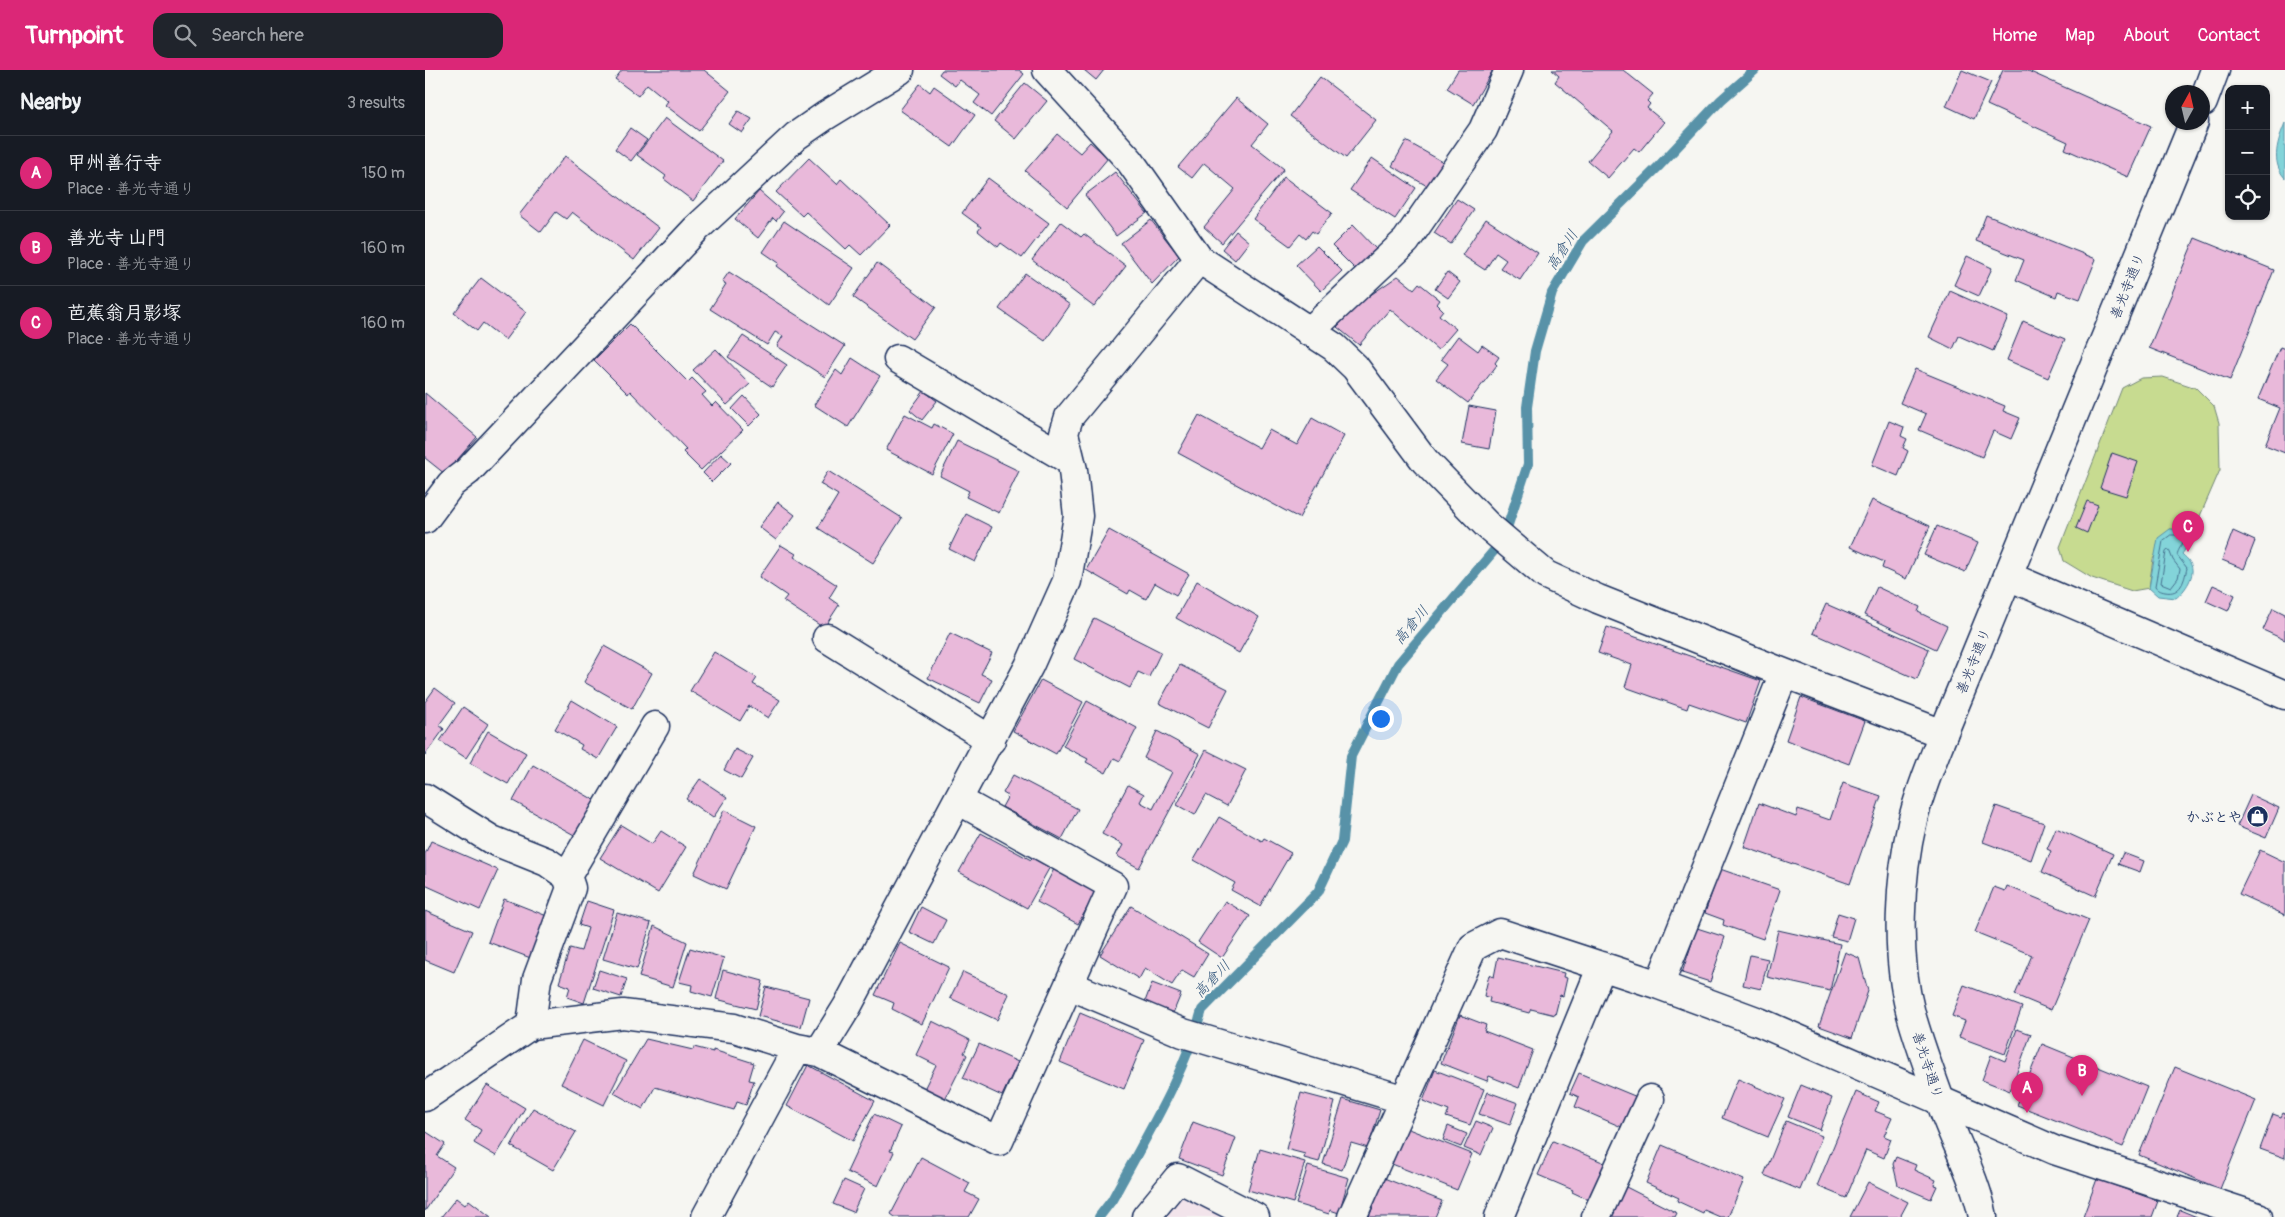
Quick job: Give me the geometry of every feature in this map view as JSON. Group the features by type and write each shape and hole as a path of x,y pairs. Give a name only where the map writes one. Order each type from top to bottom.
{"street":[{"path":"425,519 451,484 468,471 696,230 796,136 900,70"},
{"path":"1047,70 1130,161 1199,259 1334,347 1355,367 1425,461 1487,525 1545,575 1598,599 1943,734"},
{"path":"1309,332 1407,241 1483,130 1509,70"},
{"path":"2209,85 2215,70"},
{"name":"善光寺通り","path":"1983,1217 1965,1161 1940,1102 1911,1013 1903,959 1902,902 1907,845 1921,791 1943,734 2191,130"},
{"path":"705,1217 808,1050 847,1007 1029,666 1067,581 1078,516 1073,470 1069,460 1064,433 1069,417 1199,259"},
{"path":"898,359 1069,460"},
{"path":"2008,576 2285,695"},
{"path":"827,638 991,740"},
{"path":"1659,985 1784,673"},
{"path":"567,876 655,726"},
{"path":"425,798 492,840 547,862 567,876 571,888 537,979 531,1025"},
{"path":"425,1097 531,1025 623,1014 734,1028 808,1050 999,1141 1113,886 958,800"},
{"path":"1351,1217 1473,947 1500,933 1659,985 1759,1022 2054,1150 2258,1217"},
{"path":"1499,1217 1602,966"},
{"path":"1069,985 1194,1036 1405,1100"},
{"path":"1596,1217 1650,1100"},
{"path":"1146,1217 1178,1178 1255,1217"}],"shaded area":[{"path":"1178,1178 1255,1217 1146,1217"}],"green space":[{"path":"2163,377 2196,388 2214,406 2219,423 2220,470 2197,523 2183,530 2170,529 2153,559 2149,588 2132,591 2092,578 2064,561 2060,547 2122,388 2141,378"}],"water":[{"path":"2285,123 2285,178 2280,172 2277,151"},
{"path":"2170,529 2183,530 2188,536 2189,544 2182,554 2192,567 2189,582 2176,598 2158,596 2149,588 2158,538"}],"building":[{"path":"622,70 704,70 730,91 699,131 665,105 668,101 647,84 638,96 615,79"},
{"path":"942,70 1019,70 1024,74 991,116 974,103 980,95 960,80 955,86 939,74"},
{"path":"1084,70 1104,70 1096,80"},
{"path":"1458,70 1493,70 1473,104 1447,88"},
{"path":"1552,70 1623,70 1653,94 1647,101 1650,104 1647,108 1664,122 1639,152 1634,148 1608,178 1588,161 1613,131 1555,82 1559,76"},
{"path":"1962,70 1991,82 1974,119 1946,106"},
{"path":"2003,70 2026,70 2151,126 2128,177 2065,149 2068,142 1987,105"},
{"path":"1320,77 1376,120 1346,158 1290,116"},
{"path":"1025,83 1047,101 1016,139 994,121"},
{"path":"920,84 930,92 934,86 975,115 952,147 900,110"},
{"path":"1236,98 1268,124 1252,144 1284,169 1222,243 1204,227 1235,189 1204,163 1192,178 1178,167"},
{"path":"738,111 752,119 742,133 729,124"},
{"path":"665,118 723,161 693,201 664,179 666,176 637,155"},
{"path":"630,128 647,140 631,161 615,149"},
{"path":"1057,134 1080,153 1090,142 1108,158 1067,207 1025,171"},
{"path":"1406,141 1443,162 1429,187 1392,166"},
{"path":"565,156 659,228 634,260 572,212 566,219 556,212 541,232 519,215"},
{"path":"809,158 837,184 841,179 890,225 861,255 850,245 846,249 806,212 802,216 776,192"},
{"path":"1372,158 1416,188 1395,219 1350,190"},
{"path":"1115,172 1147,213 1116,236 1085,195"},
{"path":"1284,177 1332,213 1316,234 1312,231 1306,239 1300,234 1290,246 1253,219"},
{"path":"988,178 1049,223 1022,258 1001,243 998,247 978,231 981,227 962,213"},
{"path":"759,191 783,212 776,221 773,218 758,238 735,219"},
{"path":"1457,199 1474,210 1451,244 1434,233"},
{"path":"1986,215 2096,259 2080,299 2058,291 2056,297 2016,280 2024,260 1976,241"},
{"path":"1486,219 1538,253 1520,280 1500,268 1506,260 1496,253 1485,270 1462,255"},
{"path":"1151,220 1179,256 1152,284 1121,243"},
{"path":"784,221 854,268 829,305 777,266 779,263 763,252"},
{"path":"1061,222 1081,237 1084,234 1126,266 1094,307 1032,260"},
{"path":"1353,225 1376,249 1355,269 1332,246"},
{"path":"1236,231 1249,242 1235,260 1222,249"},
{"path":"2195,238 2274,270 2230,380 2149,348"},
{"path":"1317,246 1342,271 1321,291 1296,265"},
{"path":"1967,256 1992,268 1979,296 1954,285"},
{"path":"877,263 936,307 912,339 853,297"},
{"path":"729,272 845,346 825,377 777,346 783,336 775,332 767,345 710,309 726,284 722,282"},
{"path":"1447,272 1460,282 1448,298 1435,289"},
{"path":"1025,273 1070,305 1045,341 999,309"},
{"path":"1398,276 1414,289 1419,283 1440,300 1437,304 1443,310 1439,315 1456,329 1438,350 1390,309 1359,345 1337,327 1356,305"},
{"path":"481,278 526,312 505,340 483,323 477,331 454,313"},
{"path":"1950,291 2008,317 1993,351 1959,336 1953,349 1929,337"},
{"path":"2023,321 2065,339 2048,378 2007,360"},
{"path":"630,324 688,382 692,378 706,392 702,395 712,406 716,402 743,430 701,470 683,452 686,449 630,391 628,394 594,360"},
{"path":"743,336 787,365 772,387 728,357"},
{"path":"1458,336 1478,351 1482,345 1499,357 1495,363 1497,365 1468,403 1436,379 1448,364 1441,359"},
{"path":"2280,347 2285,349 2285,453 2265,445 2280,408 2258,399"},
{"path":"716,349 750,384 727,405 693,370"},
{"path":"852,358 880,376 848,427 814,405 836,370 842,375"},
{"path":"1915,369 2005,406 2003,411 2020,418 2011,439 1993,431 1982,457 1919,430 1926,414 1900,403"},
{"path":"924,391 937,401 922,420 910,410"},
{"path":"425,393 477,437 445,474 425,458"},
{"path":"744,396 761,414 749,426 732,409"},
{"path":"1469,406 1496,411 1489,449 1462,444"},
{"path":"905,414 932,428 934,424 953,434 932,474 886,450"},
{"path":"1199,415 1259,448 1269,430 1297,445 1312,418 1344,436 1299,518 1178,453"},
{"path":"1889,421 1904,427 1901,436 1907,439 1903,448 1908,451 1898,476 1872,465"},
{"path":"957,441 1019,471 999,513 966,497 969,491 940,476"},
{"path":"2112,453 2138,462 2126,496 2100,488"},
{"path":"721,454 731,463 712,482 703,473"},
{"path":"828,471 902,518 873,563 818,528 838,495 820,484"},
{"path":"1872,500 1930,526 1906,579 1882,568 1884,562 1850,547"},
{"path":"2087,501 2098,505 2087,533 2076,528"},
{"path":"778,502 795,515 776,540 759,527"},
{"path":"966,514 992,527 975,562 949,549"},
{"path":"1937,526 1978,543 1965,572 1924,555"},
{"path":"1109,530 1189,574 1176,595 1155,583 1146,599 1130,590 1128,594 1086,570"},
{"path":"2233,531 2255,541 2244,569 2222,560"},
{"path":"781,545 796,554 794,557 837,585 829,598 839,605 824,628 783,601 787,596 759,577"},
{"path":"1197,581 1259,617 1239,653 1176,618"},
{"path":"2213,585 2235,595 2228,611 2206,601"},
{"path":"1877,587 1920,607 1918,612 1947,626 1936,649 1864,615"},
{"path":"1826,604 1929,649 1917,679 1813,633"},
{"path":"2273,608 2285,614 2285,640 2263,630"},
{"path":"1094,618 1161,652 1149,677 1138,672 1130,688 1074,659"},
{"path":"1607,627 1761,681 1746,723 1689,703 1687,709 1625,687 1632,665 1598,653"},
{"path":"950,633 992,653 981,674 992,679 980,703 928,678"},
{"path":"604,646 652,673 632,709 584,682"},
{"path":"714,652 757,678 753,684 780,700 768,718 749,706 740,721 690,691"},
{"path":"1180,665 1228,689 1208,728 1159,703"},
{"path":"1041,680 1083,702 1056,754 1013,731"},
{"path":"435,688 455,703 439,725 444,729 425,755 425,702"},
{"path":"1801,697 1865,721 1849,764 1786,740"},
{"path":"572,700 617,727 598,759 580,749 582,745 555,729"},
{"path":"1087,701 1137,728 1120,761 1114,758 1106,773 1086,762 1088,759 1063,746"},
{"path":"463,707 488,724 466,758 440,741"},
{"path":"488,731 526,753 508,784 470,763"},
{"path":"1157,731 1200,754 1139,868 1117,856 1123,845 1102,834 1128,785 1144,794 1140,802 1153,809 1172,772 1144,758"},
{"path":"735,749 753,758 741,779 724,770"},
{"path":"1206,750 1246,770 1227,806 1206,795 1195,815 1177,805"},
{"path":"533,765 596,801 576,836 513,801"},
{"path":"1013,775 1078,809 1062,839 1002,807 1008,796 1003,793"},
{"path":"700,779 727,797 713,818 686,799"},
{"path":"1843,783 1881,796 1850,884 1744,847 1759,803 1796,817 1798,809 1830,820"},
{"name":"かぶとや","path":"2251,795 2279,808 2266,838 2237,826"},
{"path":"1996,806 2044,823 2031,860 1983,842"},
{"path":"724,810 756,826 726,889 694,874"},
{"path":"1219,817 1262,841 1264,838 1291,853 1260,906 1231,890 1235,883 1194,860"},
{"path":"621,825 652,844 661,831 686,847 658,893 600,858"},
{"path":"2056,828 2113,854 2095,896 2042,872 2051,851 2047,849"},
{"path":"981,833 1031,860 1033,855 1051,865 1027,908 959,872"},
{"path":"431,841 498,870 480,910 425,885 425,854"},
{"path":"2260,850 2285,862 2285,915 2239,894"},
{"path":"2123,853 2144,861 2140,872 2118,864"},
{"path":"1054,869 1096,892 1078,924 1037,902"},
{"path":"1720,869 1780,890 1763,939 1723,925 1724,920 1705,913"},
{"path":"2007,886 2089,920 2051,1010 2015,995 2032,955 1975,932 1994,887 2005,891"},
{"path":"504,899 552,918 536,960 488,942"},
{"path":"587,901 614,910 584,1003 567,997 570,987 559,983 570,948 581,951 588,928 579,925"},
{"path":"1225,901 1250,916 1222,958 1198,942"},
{"path":"1131,906 1208,954 1194,977 1182,970 1172,985 1145,968 1139,979 1100,955"},
{"path":"921,907 946,920 934,944 909,932"},
{"path":"425,911 472,931 454,972 425,960"},
{"path":"617,913 651,923 637,969 603,959"},
{"path":"1838,913 1854,918 1847,941 1831,937"},
{"path":"654,926 687,942 673,987 639,977"},
{"path":"1697,928 1725,937 1710,982 1682,973"},
{"path":"1778,930 1840,944 1830,991 1767,977"},
{"path":"900,943 949,967 922,1024 892,1009 894,1003 875,995"},
{"path":"690,948 724,958 712,997 691,991 692,985 679,982"},
{"path":"1845,952 1859,958 1868,991 1852,1038 1819,1026"},
{"path":"1750,955 1768,959 1761,989 1743,985"},
{"path":"1498,957 1564,973 1563,977 1567,978 1563,996 1560,995 1555,1015 1531,1009 1529,1013 1489,1002 1490,998 1484,996 1489,975 1494,977"},
{"path":"599,970 627,979 621,997 593,988"},
{"path":"723,970 763,981 756,1009 716,999"},
{"path":"963,972 1009,994 997,1020 950,998"},
{"path":"1152,983 1181,994 1171,1018 1143,1007"},
{"path":"1964,985 2022,1007 2005,1054 1959,1037 1965,1021 1952,1016"},
{"path":"766,987 809,998 801,1027 758,1016"},
{"path":"1080,1013 1144,1040 1124,1089 1060,1062"},
{"path":"1460,1015 1486,1025 1484,1031 1533,1050 1519,1088 1489,1076 1487,1081 1441,1063"},
{"path":"932,1021 970,1040 964,1053 967,1055 945,1099 924,1089 936,1065 916,1055"},
{"path":"2017,1029 2031,1034 2010,1091 1982,1080 1991,1055 2005,1061"},
{"path":"646,1039 693,1050 694,1047 713,1052 713,1050 754,1063 749,1080 754,1081 746,1105 737,1102 734,1110 655,1087 643,1109 614,1093"},
{"path":"583,1040 626,1061 604,1105 561,1084"},
{"path":"979,1044 1018,1062 1002,1096 963,1078"},
{"path":"2042,1044 2147,1087 2123,1147 2017,1105"},
{"path":"808,1065 875,1101 853,1141 787,1106"},
{"path":"2175,1067 2256,1100 2220,1189 2139,1155"},
{"path":"1435,1070 1484,1089 1470,1125 1446,1117 1449,1111 1423,1101"},
{"path":"1579,1073 1637,1097 1624,1128 1575,1107 1579,1097 1570,1093"},
{"path":"1738,1079 1785,1099 1768,1137 1722,1118"},
{"path":"487,1085 525,1108 496,1156 474,1143 481,1130 465,1120"},
{"path":"1801,1085 1832,1098 1820,1130 1788,1117"},
{"path":"1488,1092 1518,1103 1510,1125 1479,1114"},
{"path":"1856,1092 1879,1102 1875,1111 1892,1118 1884,1136 1891,1139 1884,1158 1866,1150 1846,1198 1817,1186"},
{"path":"1301,1093 1335,1102 1319,1162 1304,1158 1305,1154 1286,1149"},
{"path":"1343,1099 1380,1110 1368,1148 1351,1143 1342,1170 1323,1164"},
{"path":"533,1108 576,1132 553,1170 511,1146"},
{"path":"2283,1113 2285,1114 2285,1158 2260,1149 2273,1114 2281,1117"},
{"path":"874,1114 901,1127 890,1151 894,1152 878,1186 847,1172"},
{"path":"1476,1121 1493,1128 1481,1155 1464,1148"},
{"path":"1786,1121 1822,1136 1800,1190 1764,1175"},
{"path":"1193,1122 1236,1138 1222,1175 1179,1159"},
{"path":"1448,1126 1467,1134 1461,1147 1443,1140"},
{"path":"1406,1128 1472,1154 1457,1190 1392,1164"},
{"path":"425,1131 445,1144 437,1156 454,1167 425,1211"},
{"path":"1553,1141 1607,1164 1591,1201 1572,1192 1573,1190 1538,1175"},
{"path":"1662,1145 1744,1180 1728,1217 1720,1217 1704,1210 1703,1213 1677,1201 1679,1198 1646,1183"},
{"path":"1260,1149 1305,1162 1293,1203 1248,1190"},
{"path":"921,1157 970,1183 965,1192 979,1199 969,1217 895,1217 891,1214"},
{"path":"1896,1157 1916,1165 1914,1170 1936,1180 1934,1185 1937,1186 1931,1199 1898,1185 1893,1164"},
{"path":"1308,1166 1349,1178 1339,1213 1330,1210 1329,1214 1296,1204"},
{"path":"1384,1178 1442,1201 1435,1217 1369,1217"},
{"path":"2097,1179 2158,1201 2152,1217 2083,1217"},
{"path":"844,1180 864,1189 853,1212 833,1204"},
{"path":"1868,1182 1908,1202 1900,1217 1850,1217"},
{"path":"1626,1187 1677,1213 1675,1217 1610,1217"},
{"path":"456,1198 465,1205 469,1200 491,1217 441,1217"},
{"path":"2180,1210 2197,1217 2177,1217"}],"waterway":[{"name":"高倉川","path":"1099,1217 1112,1200 1174,1084 1185,1060 1202,1010 1318,892 1342,841 1351,756 1398,664 1503,540 1528,464 1527,407 1535,351 1552,293 1583,241 1658,167 1721,100 1755,70"}],"place":[{"name":"芭蕉翁月影塚","path":"2188,552"},
{"name":"かぶとや","path":"2258,817"},
{"name":"善光寺 山門","path":"2082,1096"},
{"name":"甲州善行寺","path":"2027,1113"}]}
